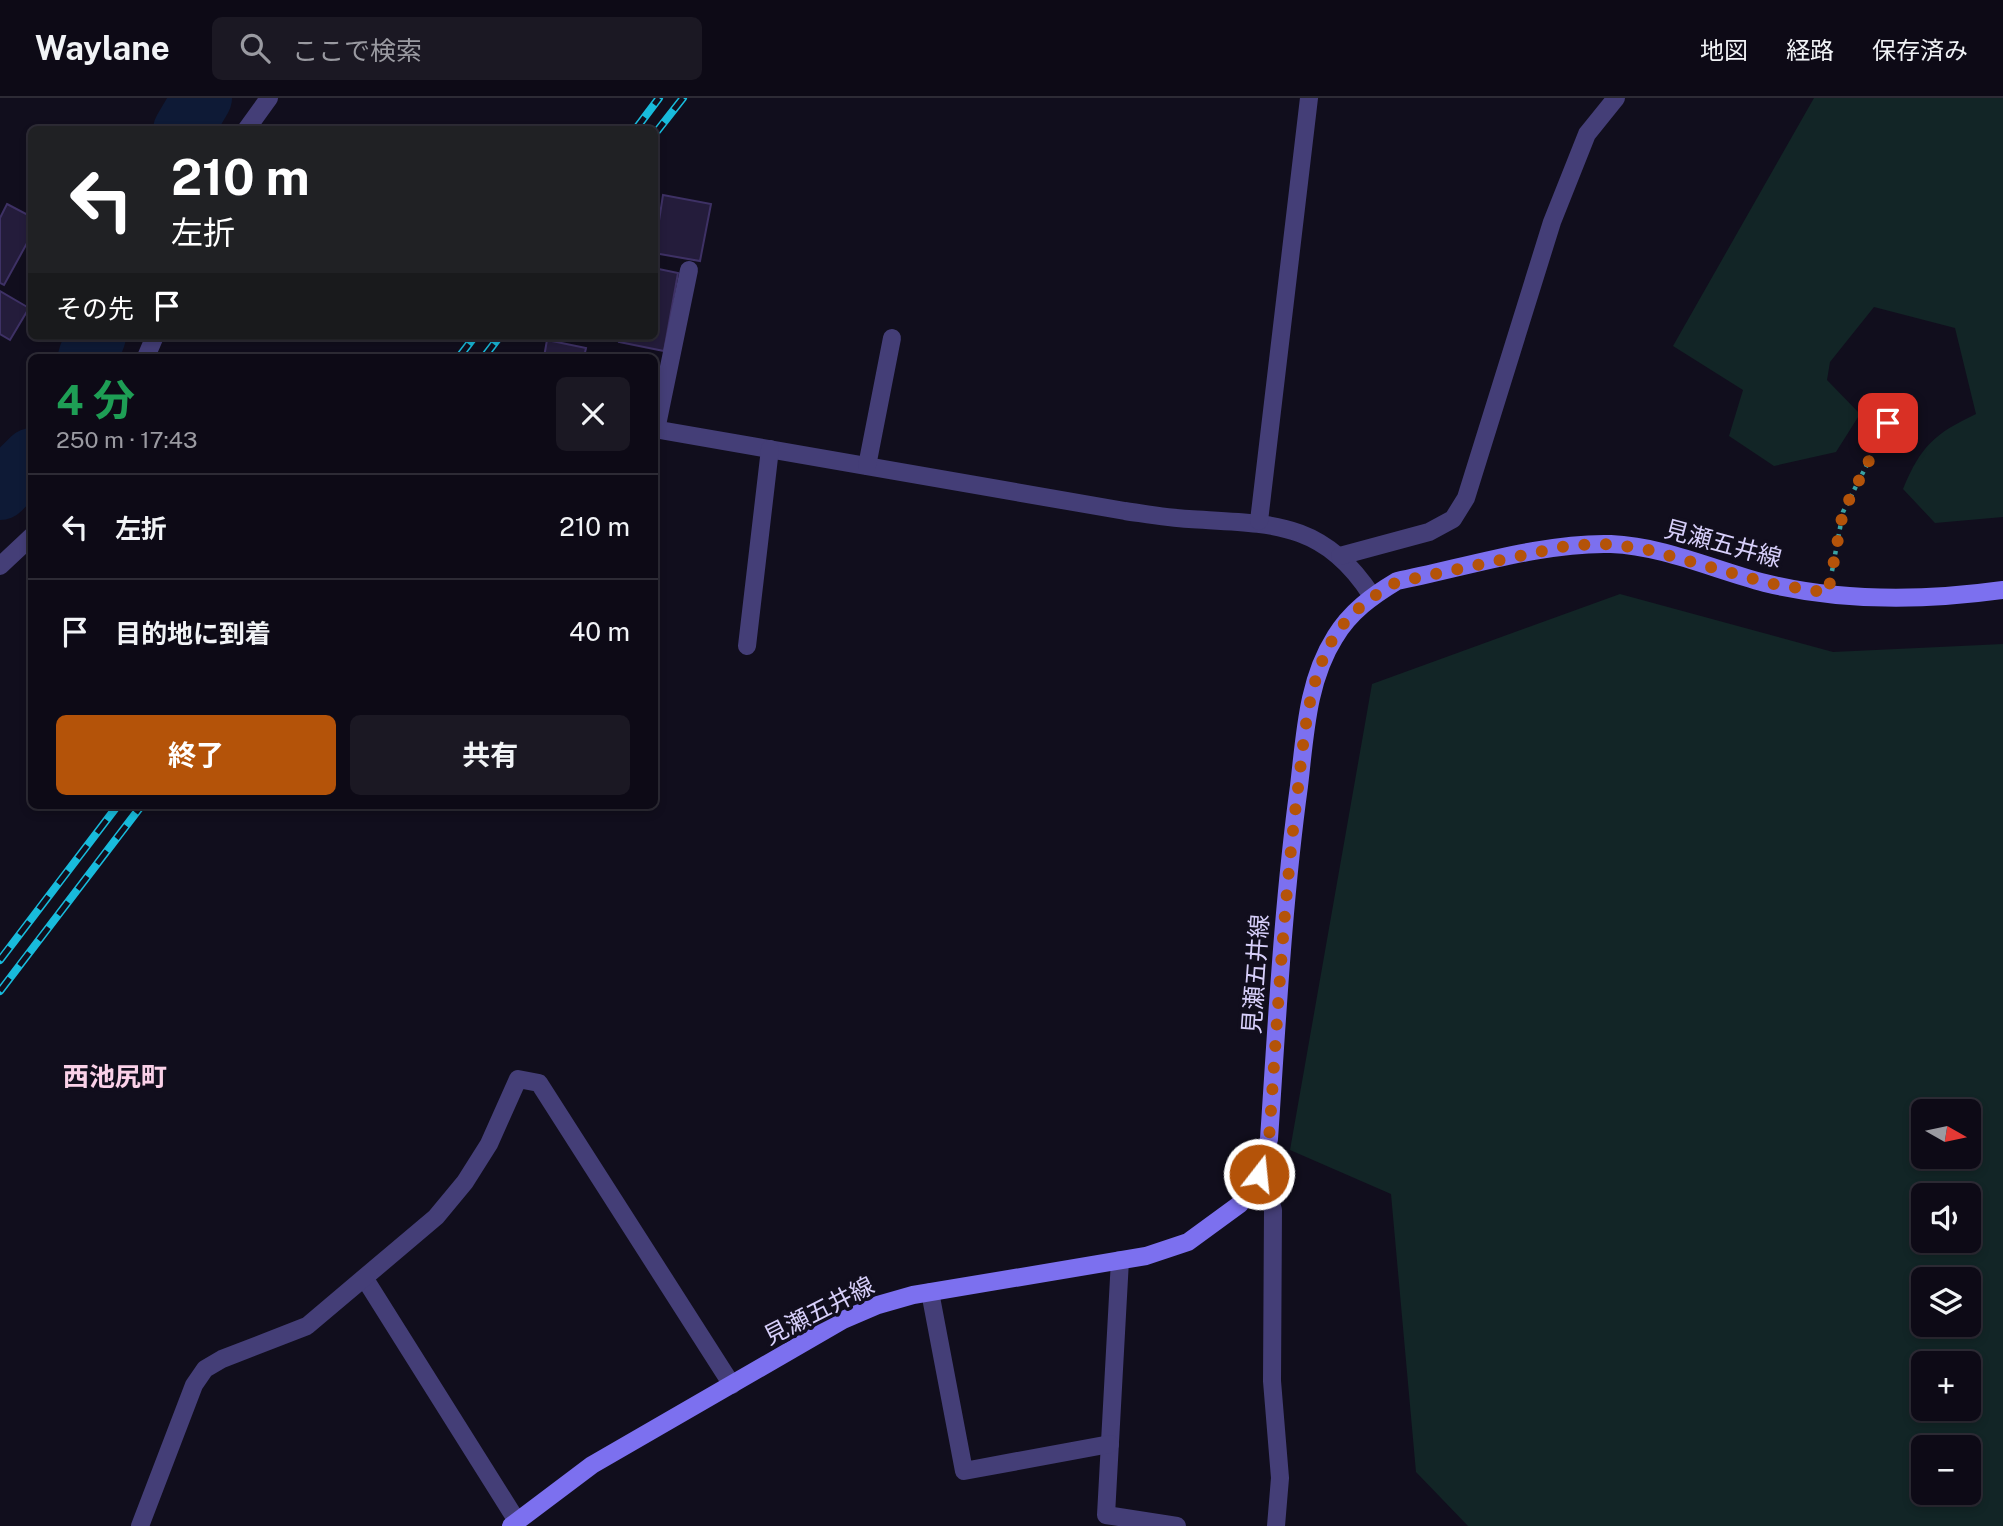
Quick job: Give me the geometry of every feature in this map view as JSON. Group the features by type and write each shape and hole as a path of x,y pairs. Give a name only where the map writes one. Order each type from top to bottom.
{"main road":[{"name":"見瀬五井線","path":"514,1524 592,1465 843,1320 878,1305 929,1292 1119,1260 1188,1242 1240,1204 1259,1174 1269,1139 1285,902 1309,711 1317,675 1334,639 1349,617 1372,596 1397,582 1410,579 1571,545 1613,544 1649,550 1768,583 1828,593 1889,598 1946,598 2003,590"}],"street":[{"path":"249,126 269,98"},
{"path":"1259,521 1310,98"},
{"path":"1340,556 1429,532 1453,519 1466,498 1552,222 1587,134 1616,98"},
{"path":"658,415 689,270"},
{"path":"867,466 892,338"},
{"path":"658,430 1125,511 1187,519 1259,521 1315,540 1340,556 1356,571 1372,596"},
{"path":"747,646 770,449"},
{"path":"0,566 28,540"},
{"path":"140,1526 194,1385 205,1368 307,1326 436,1217 466,1182 489,1144 518,1079 539,1083 732,1385"},
{"path":"1259,1174 1267,1188 1273,1210 1272,1381 1280,1478 1276,1526"},
{"path":"1119,1260 1106,1515 1177,1526"},
{"path":"365,1279 514,1524"},
{"path":"929,1292 964,1471 1110,1444"}],"path":[{"path":"1828,593 1843,512 1888,423"}],"green space":[{"path":"1814,98 2003,98 2003,517 1935,523 1903,489 1916,462 1930,443 1949,428 1976,414 1955,328 1874,307 1830,362 1827,380 1860,414 1836,452 1774,466 1729,436 1743,390 1673,346"},
{"path":"1620,594 1833,652 2003,644 2003,1526 1468,1526 1416,1472 1391,1194 1290,1150 1372,684"}],"building":[{"path":"663,195 711,204 700,261 658,254 658,227"},
{"path":"7,204 28,215 28,241 4,285 0,283 0,218"},
{"path":"658,269 678,273 664,351 619,342 658,340"},
{"path":"0,291 28,310 10,340 0,334"},
{"path":"547,340 586,348 585,354 545,354"}],"waterway":[{"path":"185,126 202,98"},
{"path":"89,354 94,340"},
{"path":"0,490 28,462"}],"railway":[{"path":"638,126 659,98"},
{"path":"658,130 683,98"},
{"path":"461,354 472,340"},
{"path":"486,354 497,340"},
{"path":"0,960 115,809"},
{"path":"0,991 139,809"}],"district":[{"name":"西池尻町","path":"115,1077"}],"route":[{"path":"1259,1174 1269,1139 1285,902 1309,711 1317,675 1334,639 1349,617 1372,596 1397,582 1571,545 1613,544 1649,550 1768,583 1828,593 1843,512 1888,423"}]}
